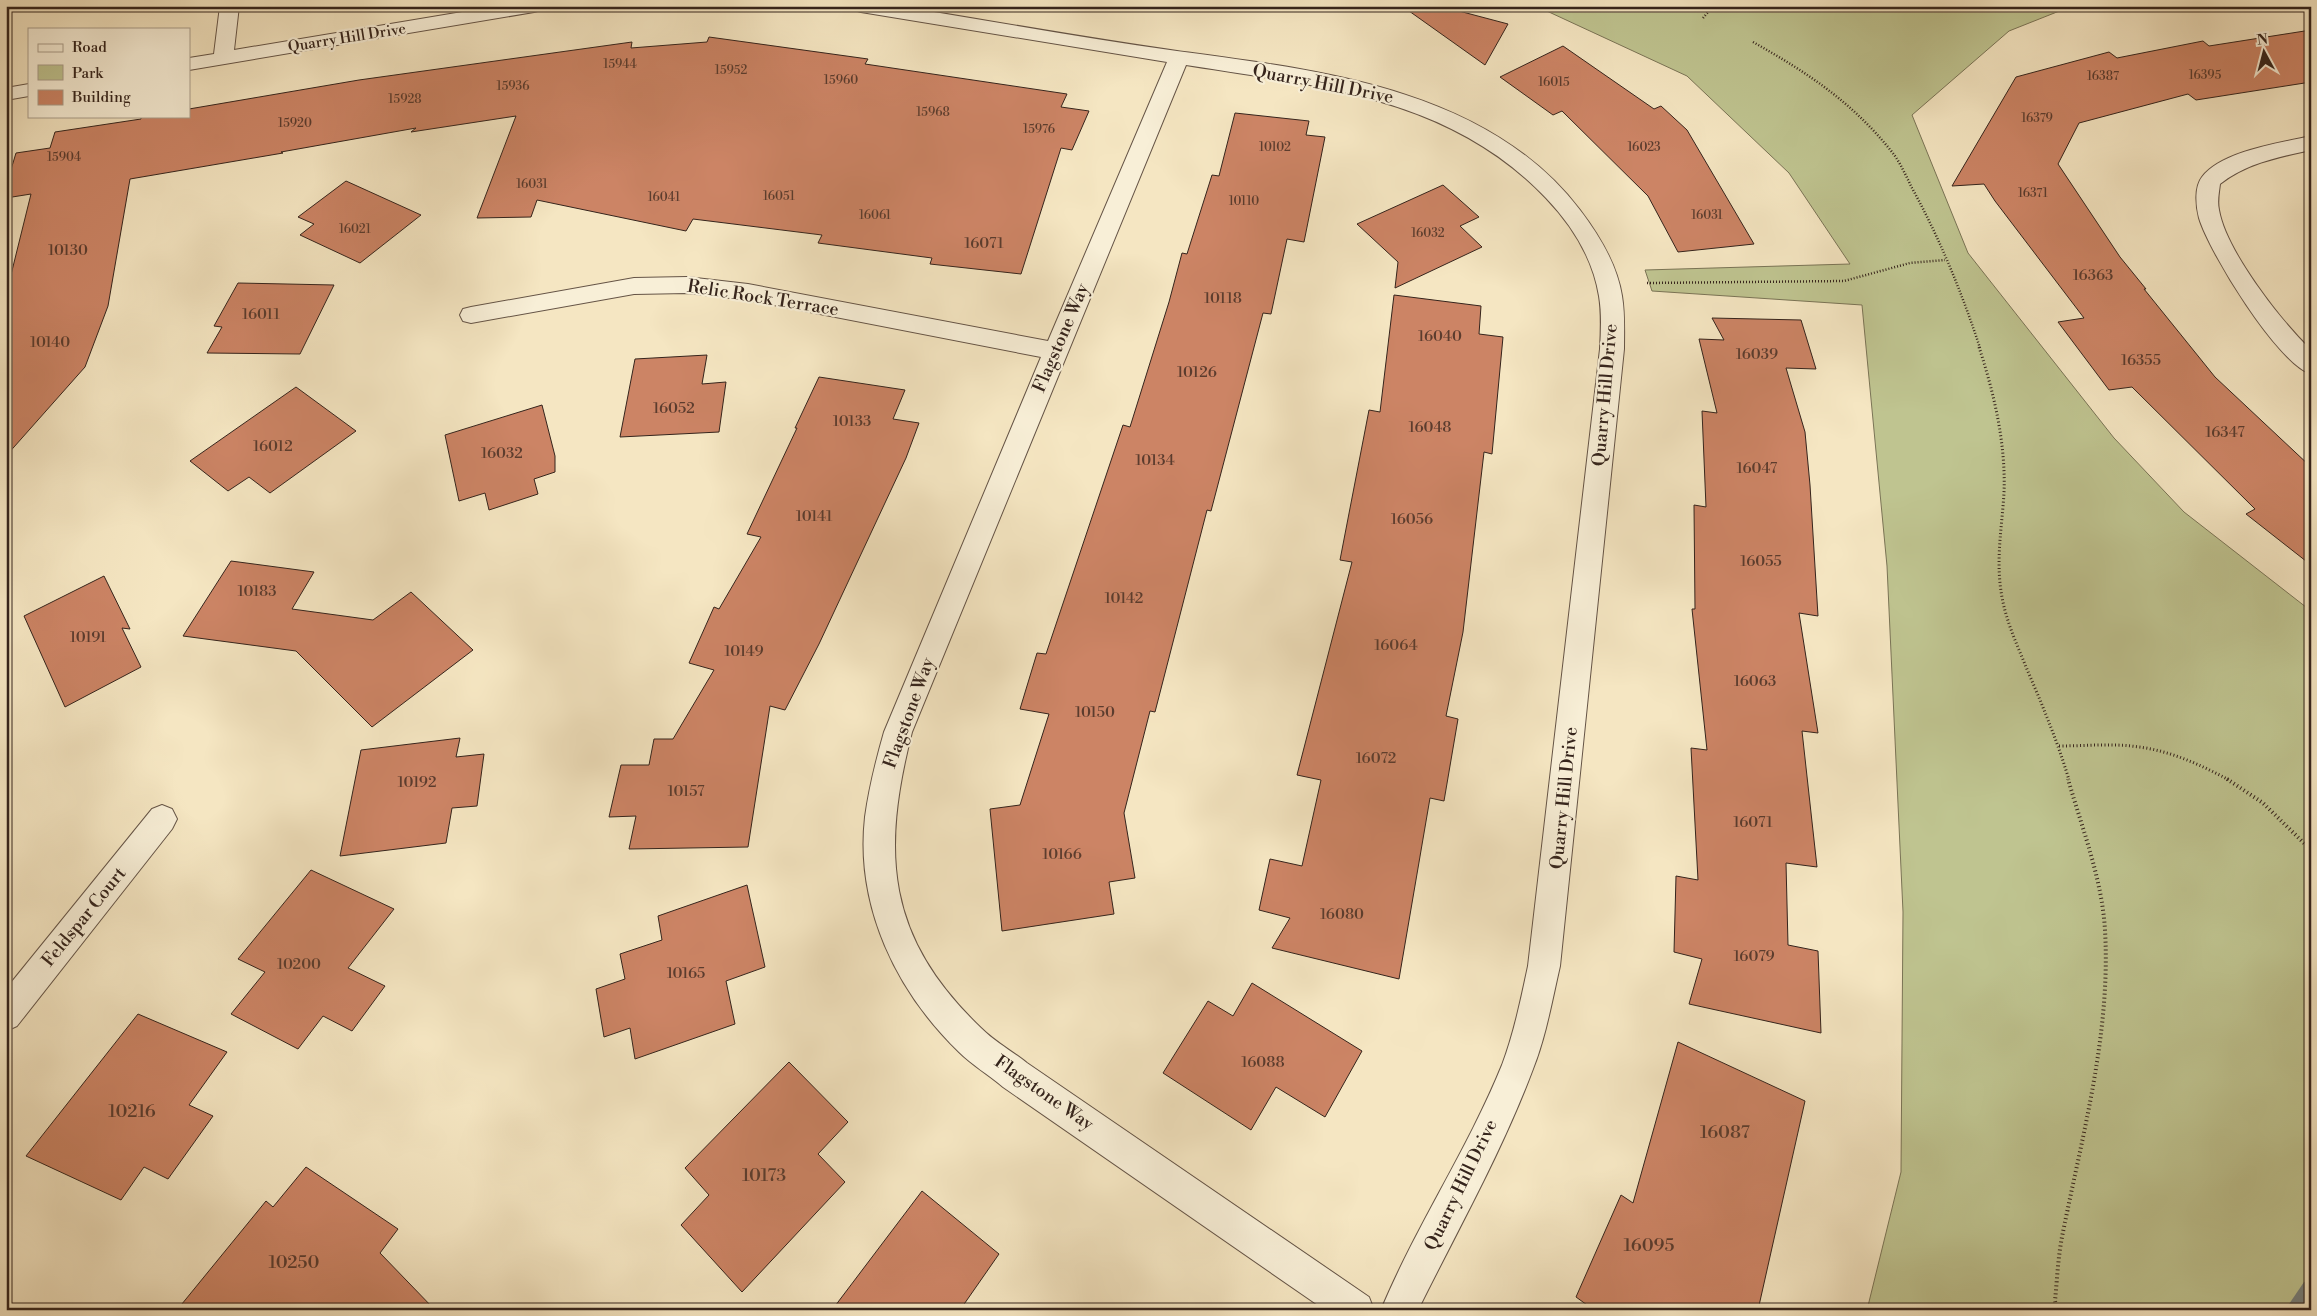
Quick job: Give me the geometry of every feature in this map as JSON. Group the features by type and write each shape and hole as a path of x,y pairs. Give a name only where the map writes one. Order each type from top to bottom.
{"street":[{"path":"223,58 230,6"},
{"name":"Quarry Hill Drive","path":"190,64 534,6"},
{"name":"Quarry Hill Drive","path":"861,6 1362,88 1428,108 1456,120 1511,154 1535,172 1557,196 1589,237 1600,260 1610,290 1612,349 1544,966 1532,1021 1517,1068 1485,1139 1399,1310"},
{"name":"Flagstone Way","path":"1179,57 898,732 888,762 880,807 878,856 880,881 895,938 924,989 942,1012 971,1041 1024,1080 1356,1310"},
{"path":"6,94 28,90"},
{"path":"2311,143 2246,159 2230,166 2210,182 2207,206 2211,223 2254,300 2289,344 2311,365"},
{"name":"Relic Rock Terrace","path":"471,315 614,289 687,285 748,292 1055,351"},
{"name":"Feldspar Court","path":"6,1014 162,819"}],"path":[{"path":"1703,18 1711,11 1712,6"},
{"path":"1753,42 1807,72 1871,128 1893,153 1930,221 1968,311 1995,406 2003,460 2004,492 1998,552 2003,600 2009,626 2059,746 2099,887 2105,928 2106,969 2101,1030 2084,1136 2062,1239 2055,1302 2057,1310"},
{"path":"1646,283 1862,280 1897,266 1919,260 1945,260"},
{"path":"2059,746 2113,745 2141,748 2190,762 2256,798 2311,850"}],"green space":[{"path":"1536,6 2072,6 2009,31 1912,115 1968,253 2114,438 2184,512 2311,611 2311,1310 1867,1310 1901,1172 1903,912 1887,566 1862,305 1652,291 1645,270 1850,264 1789,173 1687,76"}],"building":[{"path":"1402,6 1440,6 1508,24 1485,65"},
{"path":"2311,30 2311,82 2196,100 2188,94 2079,123 2058,164 2120,257 2215,377 2311,467 2311,565 2246,514 2255,509 2132,387 2109,390 2058,322 2084,318 1984,184 1952,186 2016,77 2109,52 2117,58 2203,41 2209,46"},
{"path":"709,37 868,59 865,64 1067,94 1061,107 1089,111 1072,150 1061,148 1021,274 930,264 932,258 818,243 822,235 693,219 686,231 537,200 531,217 477,218 516,116 411,132 416,128 130,179 108,306 85,367 6,456 6,295 31,194 6,198 6,186 16,153 50,148 55,132 141,118 190,118 190,109 359,80 632,42 631,48 707,42"},
{"path":"1563,46 1654,109 1661,106 1687,130 1754,244 1678,252 1648,196 1562,111 1553,115 1500,77"},
{"path":"1235,113 1309,121 1306,135 1325,137 1304,242 1287,239 1271,314 1263,313 1211,511 1207,510 1155,712 1150,711 1124,813 1135,878 1109,882 1114,914 1002,931 990,809 1020,805 1049,714 1020,709 1037,653 1046,654 1123,425 1130,427 1169,302 1182,253 1187,254 1212,175 1219,176"},
{"path":"346,181 421,215 360,263 300,235 314,224 298,217"},
{"path":"1443,185 1479,217 1460,226 1482,247 1395,288 1398,262 1357,224"},
{"path":"238,283 334,285 300,354 207,353 222,327 214,326"},
{"path":"1394,295 1481,306 1479,334 1503,337 1492,454 1484,452 1463,632 1446,716 1458,719 1444,801 1430,798 1399,979 1272,948 1290,918 1259,910 1270,859 1302,866 1321,780 1297,775 1352,562 1340,560 1369,410 1380,412"},
{"path":"1712,318 1801,320 1816,369 1786,368 1805,432 1810,485 1818,616 1799,613 1818,733 1802,731 1817,867 1786,863 1788,945 1818,951 1821,1033 1689,1004 1702,959 1674,952 1676,876 1698,880 1691,748 1707,750 1692,609 1695,609 1694,505 1706,507 1702,411 1717,413 1699,339 1724,340"},
{"path":"707,355 702,384 726,382 719,432 620,437 635,359"},
{"path":"819,377 905,390 893,419 919,423 906,458 819,644 785,710 770,706 748,847 629,849 636,816 609,817 621,765 649,765 654,739 673,739 714,670 689,663 714,607 719,609 761,537 747,534"},
{"path":"296,387 356,431 270,493 249,477 228,491 190,461"},
{"path":"542,405 555,456 555,472 534,479 538,494 489,510 485,493 459,501 445,435"},
{"path":"231,561 314,572 292,609 373,620 411,592 473,650 372,727 296,651 183,636"},
{"path":"104,576 130,629 122,628 141,667 65,707 24,616"},
{"path":"460,738 456,757 484,754 477,806 452,808 446,843 340,856 361,750"},
{"path":"311,870 394,909 348,968 385,986 352,1031 323,1016 298,1049 231,1014 265,972 238,959"},
{"path":"747,885 765,967 726,981 735,1024 635,1059 630,1028 604,1037 596,989 625,979 620,954 662,940 658,916"},
{"path":"1252,983 1362,1051 1325,1117 1276,1087 1251,1130 1163,1073 1208,1001 1233,1016"},
{"path":"138,1014 227,1052 189,1105 213,1116 168,1179 144,1167 121,1200 26,1156"},
{"path":"1678,1042 1805,1101 1758,1310 1594,1310 1576,1297 1621,1195 1633,1203"},
{"path":"789,1062 848,1122 818,1154 845,1182 742,1292 681,1225 709,1195 685,1168"},
{"path":"306,1167 398,1229 380,1253 435,1310 177,1310 266,1201 273,1207"},
{"path":"922,1191 999,1254 960,1310 832,1310"}],"waterway":[{"path":"2295,1310 2311,1289"}]}
